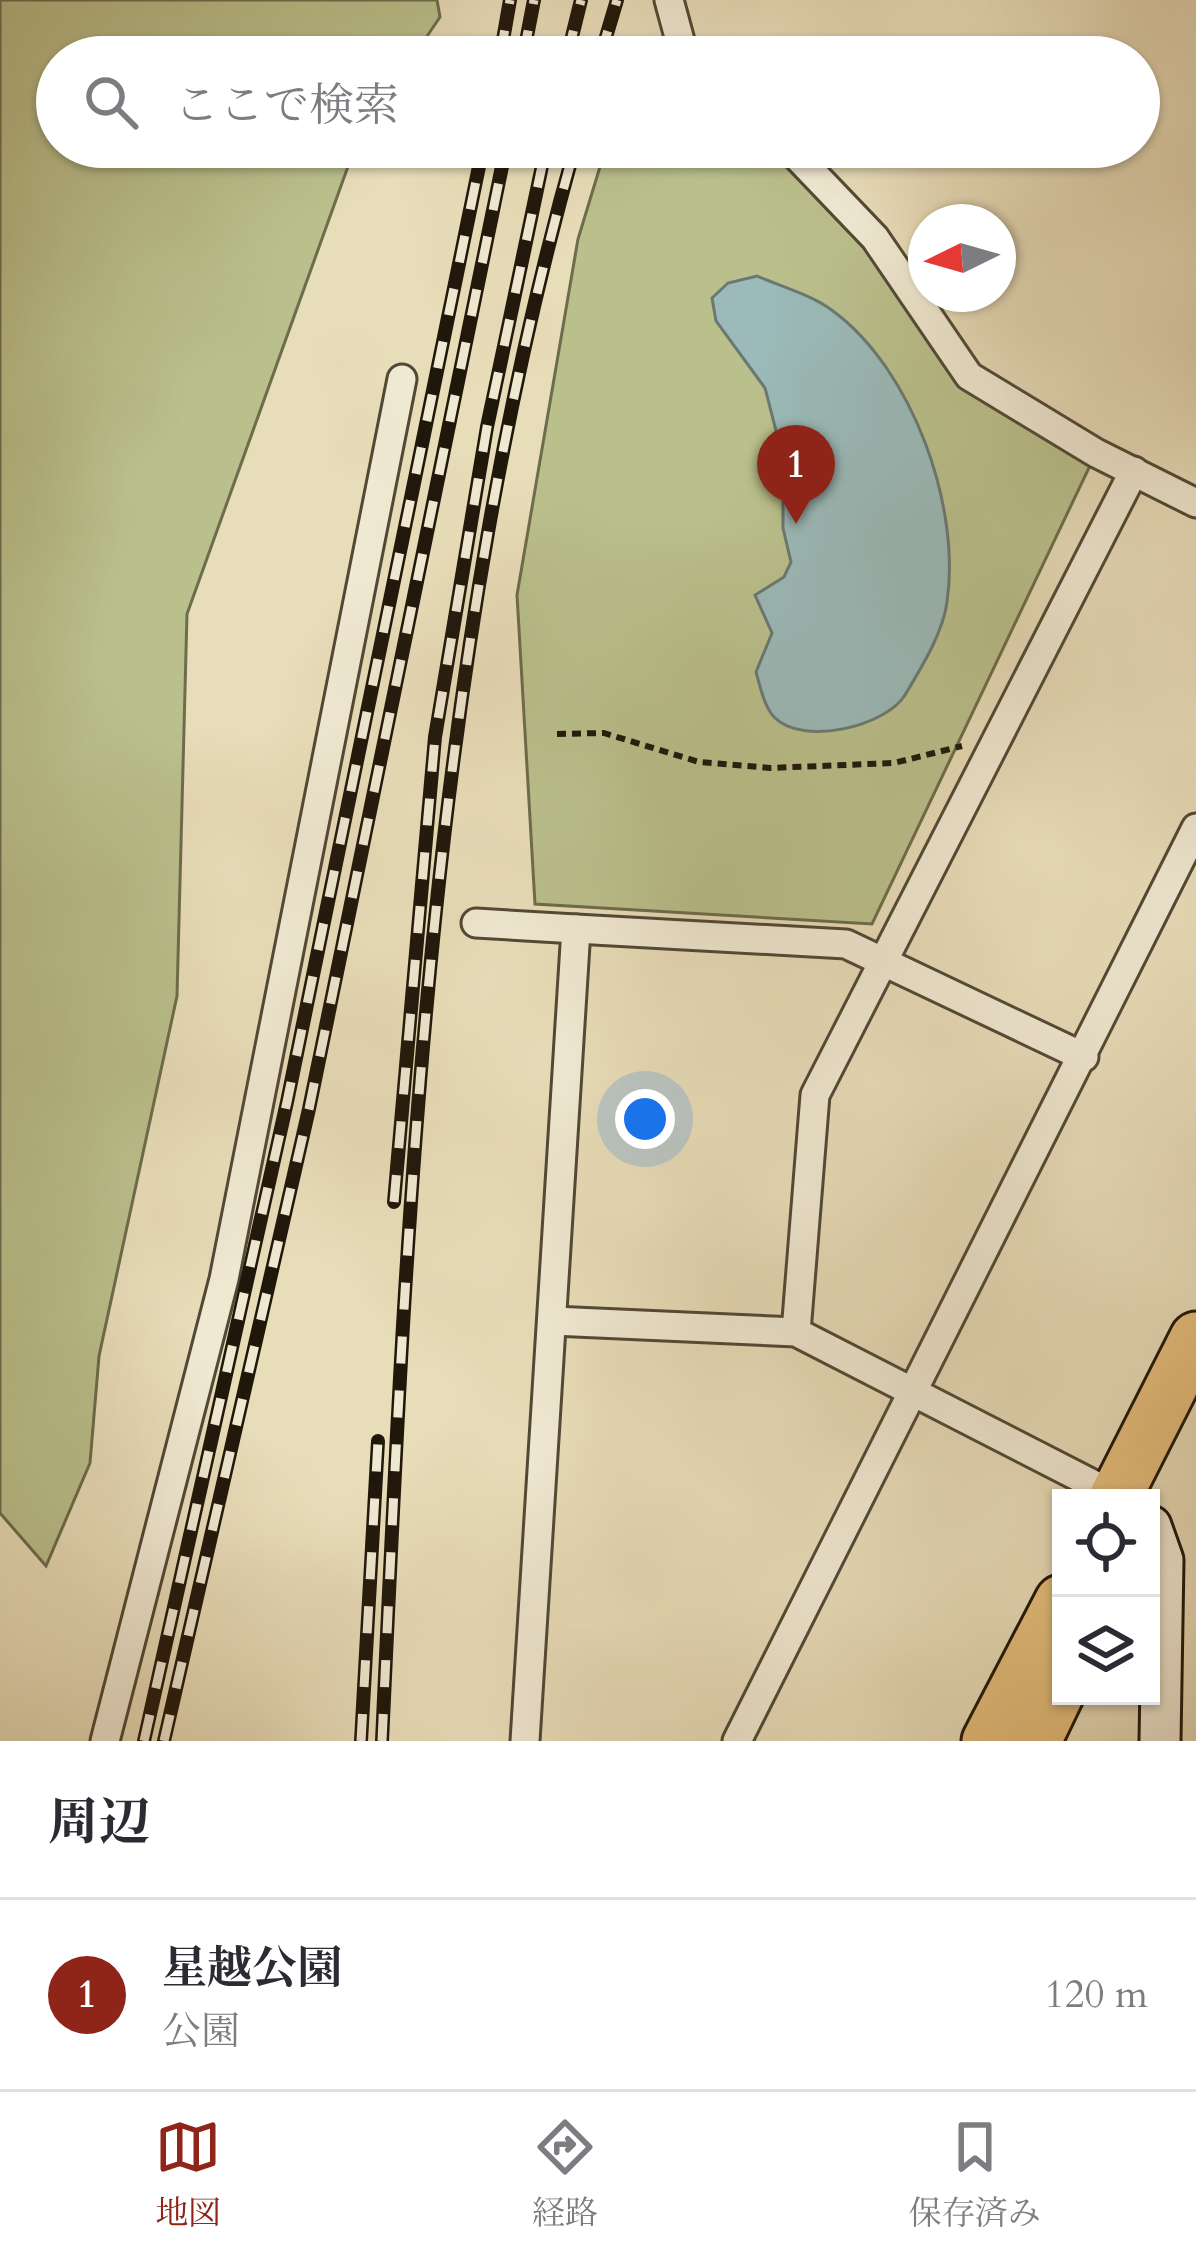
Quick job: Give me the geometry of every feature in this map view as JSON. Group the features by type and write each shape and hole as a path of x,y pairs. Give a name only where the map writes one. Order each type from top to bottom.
{"highway":[{"path":"1136,1489 1196,1338"},
{"path":"1141,1489 1196,1414"},
{"path":"988,1741 1052,1618"},
{"path":"1035,1741 1052,1705"}],"street":[{"path":"669,0 679,36"},
{"path":"808,168 875,238 969,376 1196,503"},
{"path":"105,1741 224,1279 402,379"},
{"path":"796,1332 814,1095 1134,471"},
{"path":"737,1741 1196,828"},
{"path":"476,923 846,944 884,957 1084,1057"},
{"path":"525,1741 575,929"},
{"path":"553,1321 796,1332 1101,1489"},
{"path":"1160,1555 1160,1741"}],"path":[{"path":"557,734 604,733 699,761 833,768 894,763 995,737"}],"green space":[{"path":"0,0 437,0 440,17 427,36 36,36 36,168 347,168 187,614 177,996 99,1356 90,1463 46,1566 0,1513"},
{"path":"600,168 805,168 908,299 908,312 918,312 969,376 1096,453 872,924 535,904 517,595 578,239"}],"water":[{"path":"757,276 833,311 887,368 925,443 946,525 947,602 930,650 895,706 843,729 804,731 787,726 771,712 756,672 772,633 755,595 784,577 791,562 783,528 783,458 765,388 716,321 712,298 728,283"}],"railway":[{"path":"504,36 510,0"},
{"path":"527,36 534,0"},
{"path":"572,36 581,0"},
{"path":"606,36 617,0"},
{"path":"144,1741 287,1102 479,168"},
{"path":"164,1741 309,1109 502,168"},
{"path":"394,1202 435,737 487,427 542,168"},
{"path":"382,1741 416,1139 456,738 487,540 526,342 570,168"},
{"path":"361,1741 378,1441"}],"place":[{"name":"星越公園","path":"796,524"}]}
